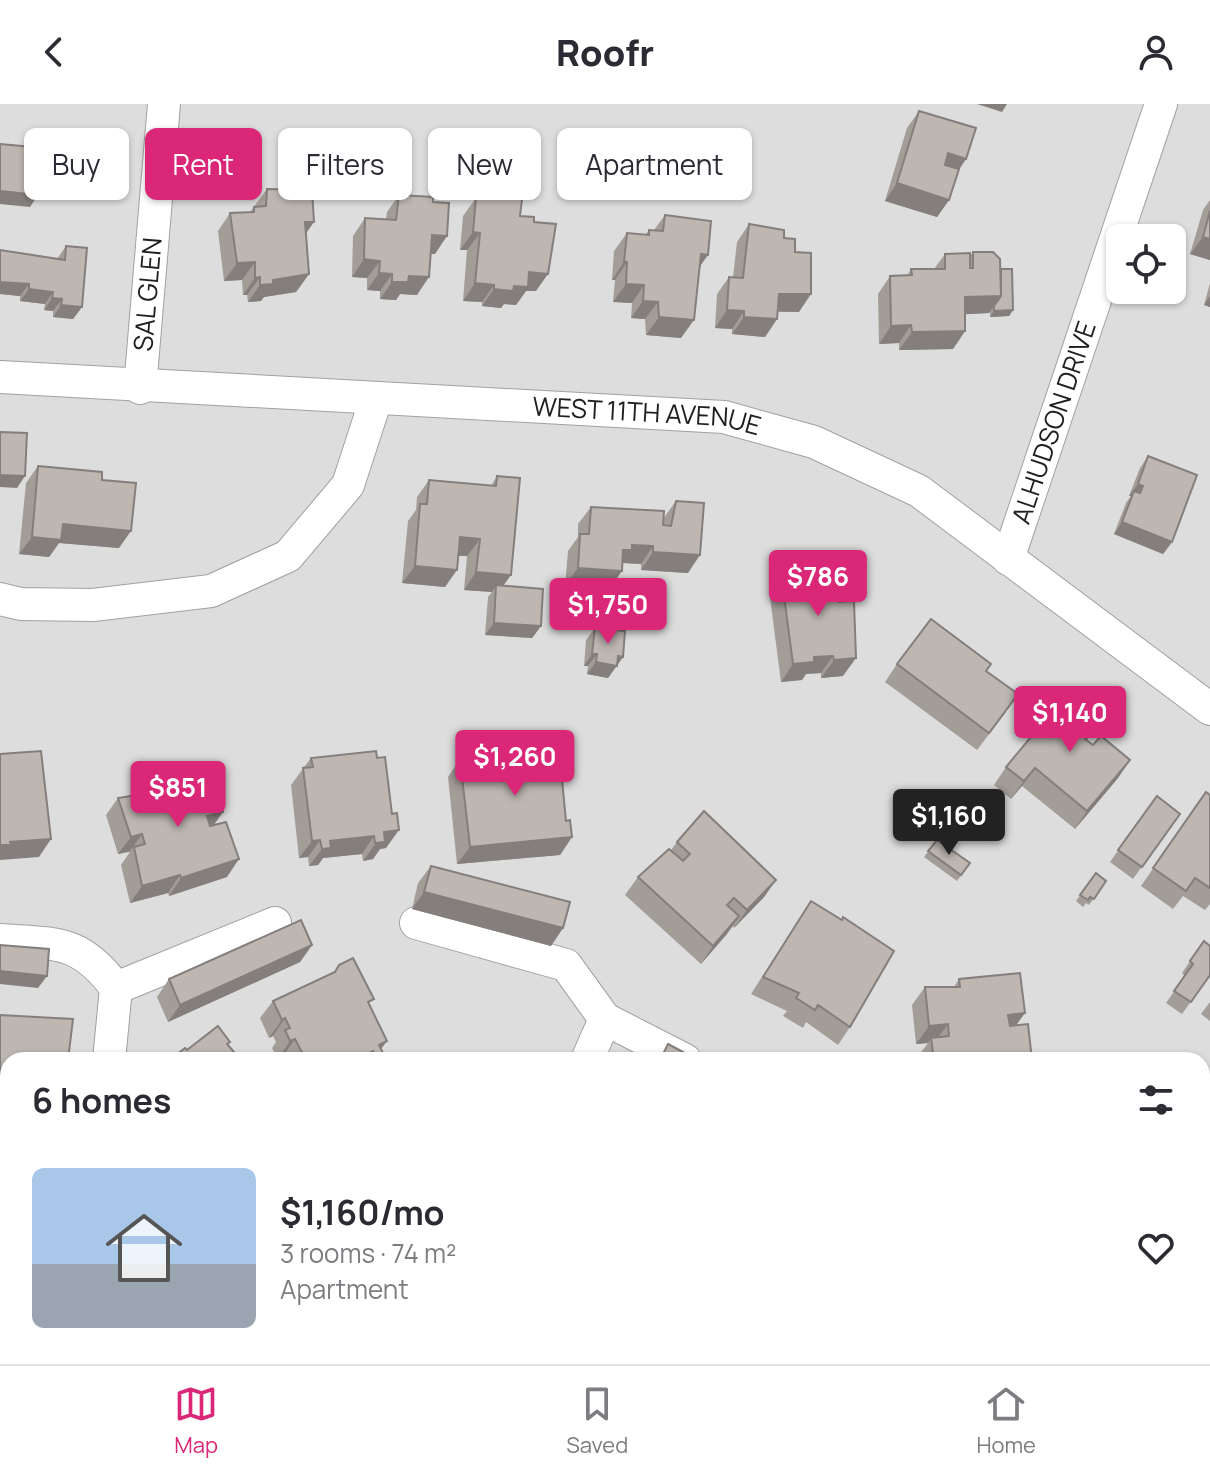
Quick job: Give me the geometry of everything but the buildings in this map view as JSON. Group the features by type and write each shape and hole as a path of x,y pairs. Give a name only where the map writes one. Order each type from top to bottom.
{"street":[{"name":"SAL GLEN","path":"140,388 164,104"},
{"name":"ALHUDSON DRIVE","path":"1008,559 1161,104"},
{"name":"WEST 11TH AVENUE","path":"0,377 140,388 724,417 814,442 919,491 1210,709"},
{"path":"0,599 21,604 93,605 211,591 288,556 348,485 376,399"},
{"path":"116,988 275,923"},
{"path":"416,923 566,965 605,1019 669,1052"},
{"path":"0,940 56,944 95,960 116,988 110,1052"},
{"path":"591,1052 605,1019"}],"shaded area":[{"path":"0,104 1210,104 1210,1052 0,1052"}]}
